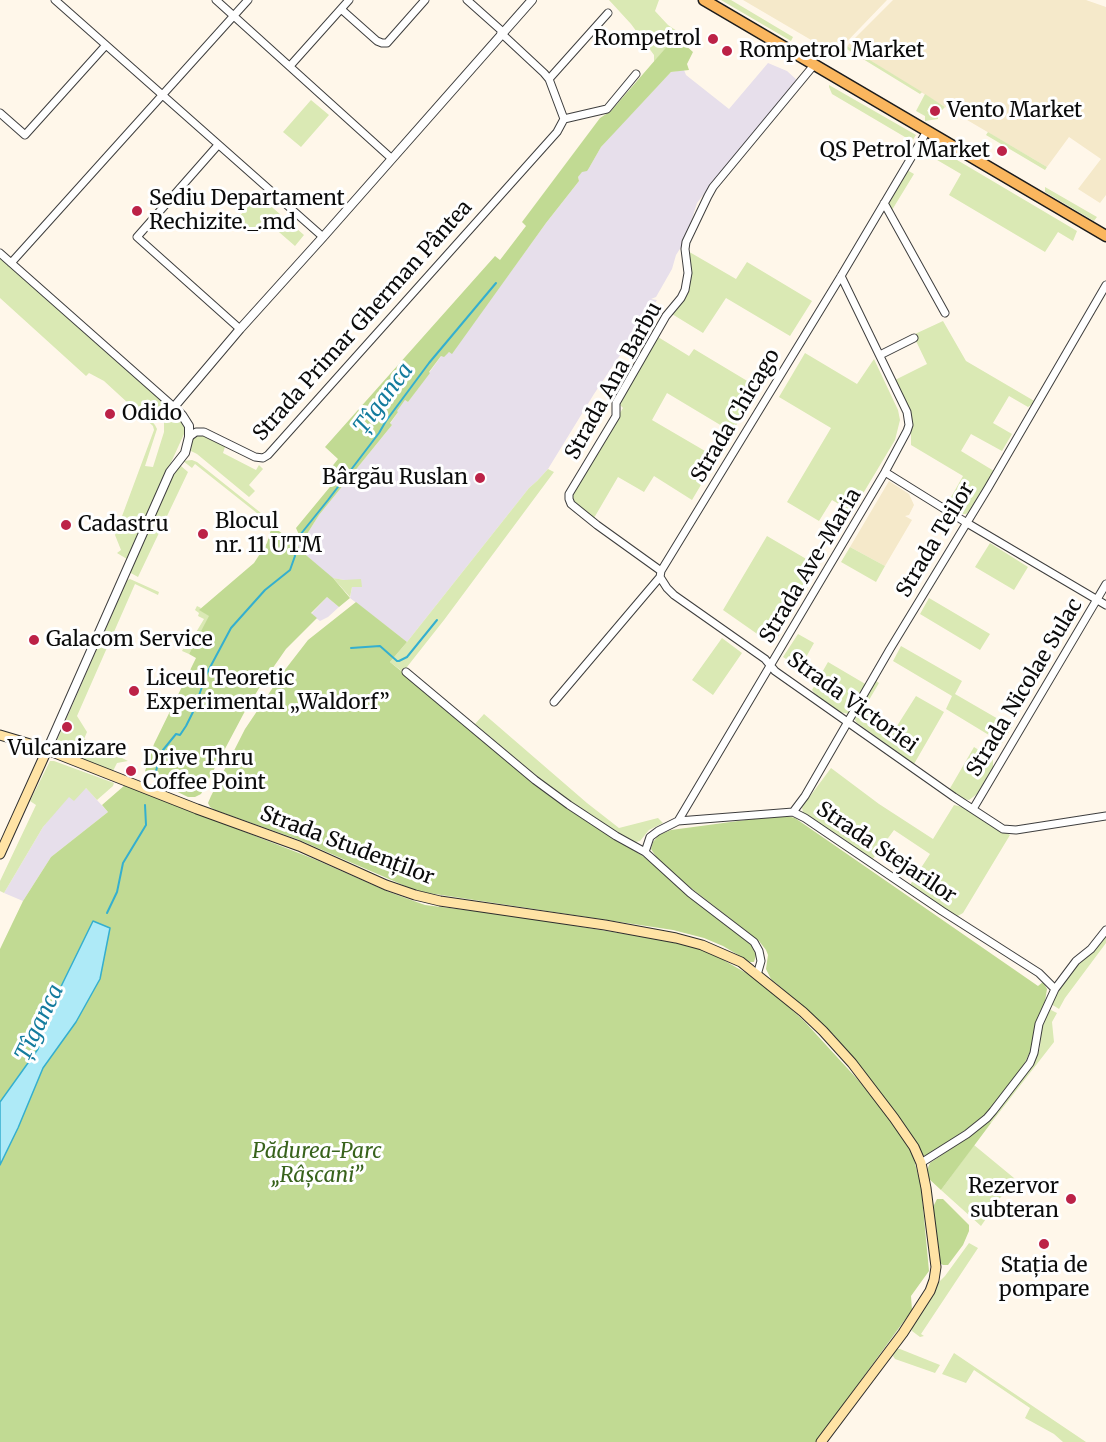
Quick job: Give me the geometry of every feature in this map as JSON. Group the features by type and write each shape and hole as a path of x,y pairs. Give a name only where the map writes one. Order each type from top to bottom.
{"main road":[{"path":"704,0 1106,236"},
{"name":"Strada Studenților","path":"0,735 37,746 197,809 299,846 386,885 415,895 440,901 605,925 676,938 724,954 741,962 823,1031 852,1063 894,1118 914,1147 921,1162"},
{"path":"0,854 47,750"},
{"path":"821,1442 896,1343 932,1285 936,1259 921,1162"}],"street":[{"path":"55,0 323,237"},
{"path":"216,0 392,158"},
{"path":"11,263 248,0"},
{"path":"290,66 349,0"},
{"path":"341,9 377,41 387,43 425,0"},
{"path":"467,0 549,79 564,119 608,109 636,74"},
{"path":"174,407 240,328 532,0"},
{"path":"549,79 608,13"},
{"path":"0,113 25,135 106,45"},
{"name":"Strada Ana Barbu","path":"571,504 569,494 616,416 616,403 666,316 686,290 688,273 685,249 708,196 814,65"},
{"name":"Strada Primar Gherman Pântea","path":"189,437 195,432 204,432 255,457 268,456 557,132 564,119"},
{"name":"Strada Chicago","path":"554,702 661,574 927,131"},
{"path":"218,144 137,237 240,328"},
{"path":"884,203 945,313"},
{"path":"0,253 174,407 189,426 189,437 184,453 170,472 47,750"},
{"name":"Strada Ave-Maria","path":"678,821 885,472 905,437 909,425 880,355 841,276"},
{"name":"Strada Teilor","path":"793,812 805,796 1106,285"},
{"path":"832,290 843,288 848,291"},
{"path":"880,355 914,338"},
{"path":"885,472 1106,605"},
{"name":"Strada Victoriei","path":"571,504 661,574 663,582 674,595 765,659 775,671 1003,829 1016,830 1106,816"},
{"name":"Strada Nicolae Sulac","path":"973,809 1106,584"},
{"path":"406,672 568,805 645,852 690,893 754,942 761,960 757,975"},
{"name":"Strada Stejarilor","path":"678,821 793,812 1039,974 1055,989"},
{"path":"645,852 650,837 678,821"},
{"path":"921,1162 978,1126 999,1103 1030,1063 1039,1024 1055,989 1076,961 1091,949 1106,930"}],"shaded area":[{"path":"743,0 887,0 835,54"},
{"path":"893,0 1086,0 1106,7 1106,195 1100,203 1078,189 1101,159 1069,137 1047,167 847,46"},
{"path":"768,63 787,71 798,81 697,203 685,241 676,255 672,269 656,297 651,299 657,300 594,394 548,469 529,488 407,642 350,598 352,587 344,580 332,578 295,543 305,533 307,534 319,515 392,425 390,424 398,412 396,411 405,400 408,402 442,355 452,353 579,181 578,177 582,171 589,168 601,147 671,72 684,70 686,75 729,109"},
{"path":"889,481 909,494 914,505 909,515 905,516 912,520 885,566 850,547"},
{"path":"327,597 339,607 320,621 311,614"},
{"path":"86,788 108,812 51,857 23,901 4,893 43,827 69,796"}],"green space":[{"path":"609,0 659,0 655,11 668,25 680,33 654,62 654,55 631,24"},
{"path":"721,0 731,0 793,37 791,41"},
{"path":"676,37 693,52 687,64 689,70 671,72 601,147 587,171 582,172 578,177 579,181 452,354 449,352 444,357 441,356 408,402 405,400 397,411 390,423 392,425 319,515 307,534 300,537 296,528 334,482 326,474 338,459 325,447 495,256 500,260 526,226 522,222 600,118 611,111"},
{"path":"847,46 922,92 920,94 845,48"},
{"path":"829,85 916,135 913,140 832,94"},
{"path":"925,94 945,107 942,110 931,104 927,111 938,119 925,121 925,116 916,111"},
{"path":"311,100 329,115 301,147 283,132"},
{"path":"988,132 1047,167 1045,170 986,135"},
{"path":"925,141 1077,231 1073,241 1058,232 1045,252 949,195 961,174 920,150"},
{"path":"907,170 914,174 892,210 888,203"},
{"path":"1045,187 1097,217 1094,221 1045,192"},
{"path":"258,195 304,235 295,246 264,219 250,234 238,218"},
{"path":"686,250 736,279 747,262 812,301 790,336 726,298 703,333 672,314 689,289"},
{"path":"0,258 168,406 167,413 162,418 151,409 146,415 157,429 145,466 153,467 164,432 164,422 172,411 185,428 127,559 117,553 121,550 115,535 154,430 153,426 104,381 89,373 86,376 0,298"},
{"path":"943,321 966,361 1036,402 1028,407 1009,396 993,423 1012,434 1002,451 971,434 961,451 994,471 971,510 966,514 960,514 946,506 963,476 911,445 911,416 895,380 927,364 915,334"},
{"path":"658,337 689,356 694,349 759,388 732,432 667,393 652,420 717,458 692,500 654,476 644,492 618,477 594,518 574,503 571,498 623,408 619,404"},
{"path":"805,353 857,384 874,359 898,410 900,420 895,440 852,512 832,500 819,521 787,502 831,428 779,397"},
{"path":"201,434 225,447 223,453 256,470 259,465 263,469 249,485 255,491 249,497 191,451 192,439"},
{"path":"192,460 276,525 277,529 195,464 192,468 183,461"},
{"path":"181,466 188,472 138,577 129,572 176,467"},
{"path":"548,469 554,472 403,672 390,662 529,488"},
{"path":"272,526 298,545 300,550 333,578 350,598 339,607 327,597 311,613 317,618 286,649 261,685 201,794 188,797 153,780 145,771 154,744 196,658 189,654 209,616 199,610 254,563 267,543"},
{"path":"767,536 820,567 773,645 723,610"},
{"path":"990,543 1028,567 1014,590 975,567"},
{"path":"850,547 885,566 876,582 841,562"},
{"path":"333,578 361,579 362,587 352,587 350,597"},
{"path":"130,579 159,592 158,595 135,584 77,716 87,732 84,739 128,761 117,763 113,771 55,745 127,580"},
{"path":"929,598 990,634 980,650 920,614"},
{"path":"356,602 407,642 390,662 562,802 644,857 750,943 756,955 754,962 704,938 673,930 412,889 297,839 210,807 208,803 211,796 245,729 284,671 308,640"},
{"path":"197,606 210,616 189,654 182,651 204,619 198,616 199,613 195,610"},
{"path":"798,634 814,643 800,668 783,657"},
{"path":"722,638 742,653 713,695 692,680"},
{"path":"901,646 962,681 955,694 1012,727 1002,743 946,709 952,696 893,661"},
{"path":"828,662 867,685 849,714 839,712 812,690"},
{"path":"876,681 879,683 866,705 897,726 916,696 944,712 914,764 855,720 855,716"},
{"path":"484,714 619,828 658,818 663,823 649,830 640,841 623,838 557,793 475,724"},
{"path":"974,747 993,759 993,767 977,794 969,800 949,790"},
{"path":"50,761 114,783 113,786 97,800 86,788 74,801 69,797 43,827 4,893 0,891 0,881 36,805 30,801"},
{"path":"831,768 879,804 933,839 954,805 963,807 1010,835 963,913 956,917 910,885 930,854 894,830 872,860 803,813 802,807"},
{"name":"Pădurea-Parc „Râșcani”","path":"125,785 425,905 515,916 698,948 753,977 805,1022 859,1081 912,1152 921,1186 929,1271 911,1296 912,1310 816,1442 0,1442 0,1165 43,1068 76,1022 100,979 50,1009 38,1049 0,1102 0,949 23,901 51,857 108,812 102,805"},
{"path":"783,815 795,818 1038,986 1043,982 1047,989 1036,1023 1032,1047 1022,1069 972,1128 932,1154 924,1156 921,1153 907,1128 833,1034 771,979 766,969 768,955 759,941 682,881 657,858 651,849 659,835 671,830"},
{"path":"1106,935 1106,943 1059,1009 1051,1004 1068,975"},
{"path":"1049,1009 1057,1013 1052,1022 1054,1042 991,1123 989,1121 1032,1065 1040,1048 1041,1030"},
{"path":"989,1121 991,1123 941,1190 928,1178 927,1170 930,1163"},
{"path":"974,1145 1014,1178 981,1226 941,1190"},
{"path":"937,1199 943,1199 969,1225 963,1245 948,1265 940,1263 933,1207"},
{"path":"969,1243 978,1248 921,1334 924,1336 920,1337 912,1331 911,1325 937,1284"},
{"path":"895,1349 940,1365 935,1373 895,1359 893,1356"},
{"path":"954,1353 1086,1442 1063,1442 1054,1434 1025,1418 1030,1408 974,1370 966,1383 942,1374"}],"water":[{"path":"93,921 110,928 100,979 76,1022 43,1068 0,1165 0,1102 38,1049 50,1009"}],"waterway":[{"name":"Țîganca","path":"300,535 379,433 429,363 496,283"},
{"name":"Țîganca","path":"154,778 163,750 176,734 180,735 186,726 207,673 231,628 265,590 290,570 295,556 294,542"},
{"path":"351,648 380,646 399,661 407,657 437,620"},
{"name":"Țîganca","path":"107,913 117,892 123,863 146,825 145,805"}],"place":[{"name":"Rompetrol","path":"713,39"},
{"name":"Rompetrol Market","path":"727,51"},
{"name":"Vento Market","path":"935,111"},
{"name":"QS Petrol Market","path":"1002,151"},
{"name":"Sediu Departament Rechizite._.md","path":"137,211"},
{"name":"Odido","path":"110,414"},
{"name":"Bârgău Ruslan","path":"480,478"},
{"name":"Cadastru","path":"66,525"},
{"name":"Blocul nr. 11 UTM","path":"203,534"},
{"name":"Galacom Service","path":"34,640"},
{"name":"Liceul Teoretic Experimental „Waldorf”","path":"134,691"},
{"name":"Vulcanizare","path":"67,727"},
{"name":"Drive Thru Coffee Point","path":"131,771"},
{"name":"Rezervor subteran","path":"1071,1199"},
{"name":"Stația de pompare","path":"1044,1244"}]}
